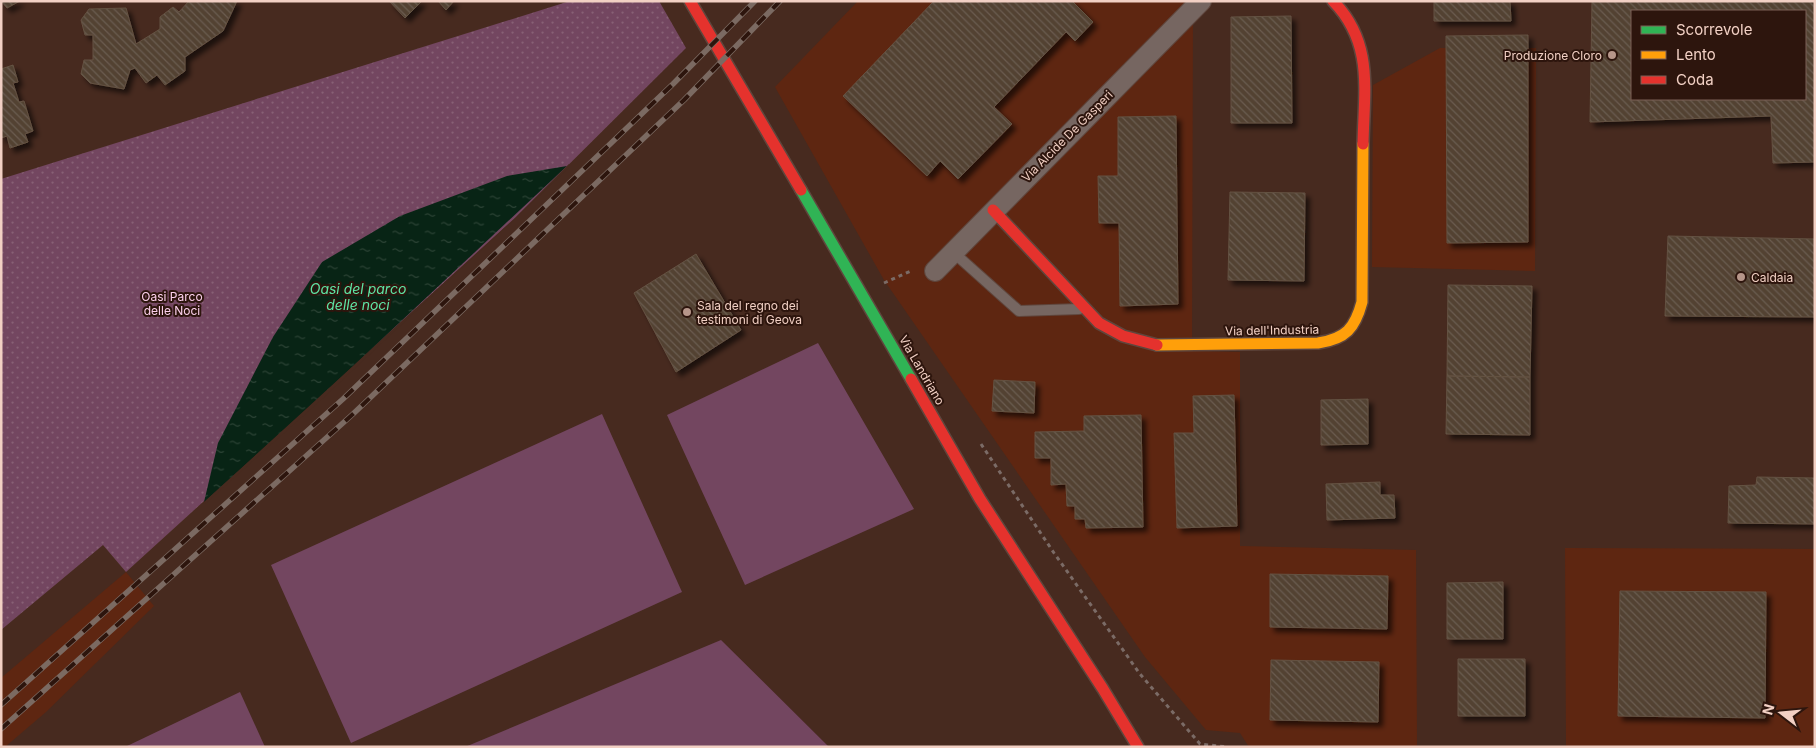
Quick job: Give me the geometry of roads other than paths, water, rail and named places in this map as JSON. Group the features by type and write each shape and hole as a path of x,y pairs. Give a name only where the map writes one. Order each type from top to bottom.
{"street":[{"name":"Via Landriano","path":"690,1 980,499 1098,681 1138,747"},
{"name":"Via Alcide De Gasperi","path":"935,270 1201,1"},
{"name":"Via dell'Industria","path":"994,210 1085,309 1099,323 1120,336 1135,341 1160,345 1318,343 1335,340 1350,331 1360,311 1363,292 1364,65 1358,34 1348,18 1333,1"}],"lane":[{"path":"953,252 1018,312 1085,309"}],"water":[{"name":"Oasi del parco delle noci","path":"567,166 319,398 204,502 218,443 273,337 322,262 400,216 507,176"}],"railway":[{"path":"1,705 343,399 673,84 755,1"},
{"path":"1,729 353,414 684,100 780,1"}],"place":[{"name":"Produzione Cloro","path":"1612,55"},
{"name":"Caldaia","path":"1741,277"},
{"name":"Sala del regno dei testimoni di Geova","path":"687,312"}],"park label":[{"name":"Oasi Parco delle Noci","path":"172,303"}]}
